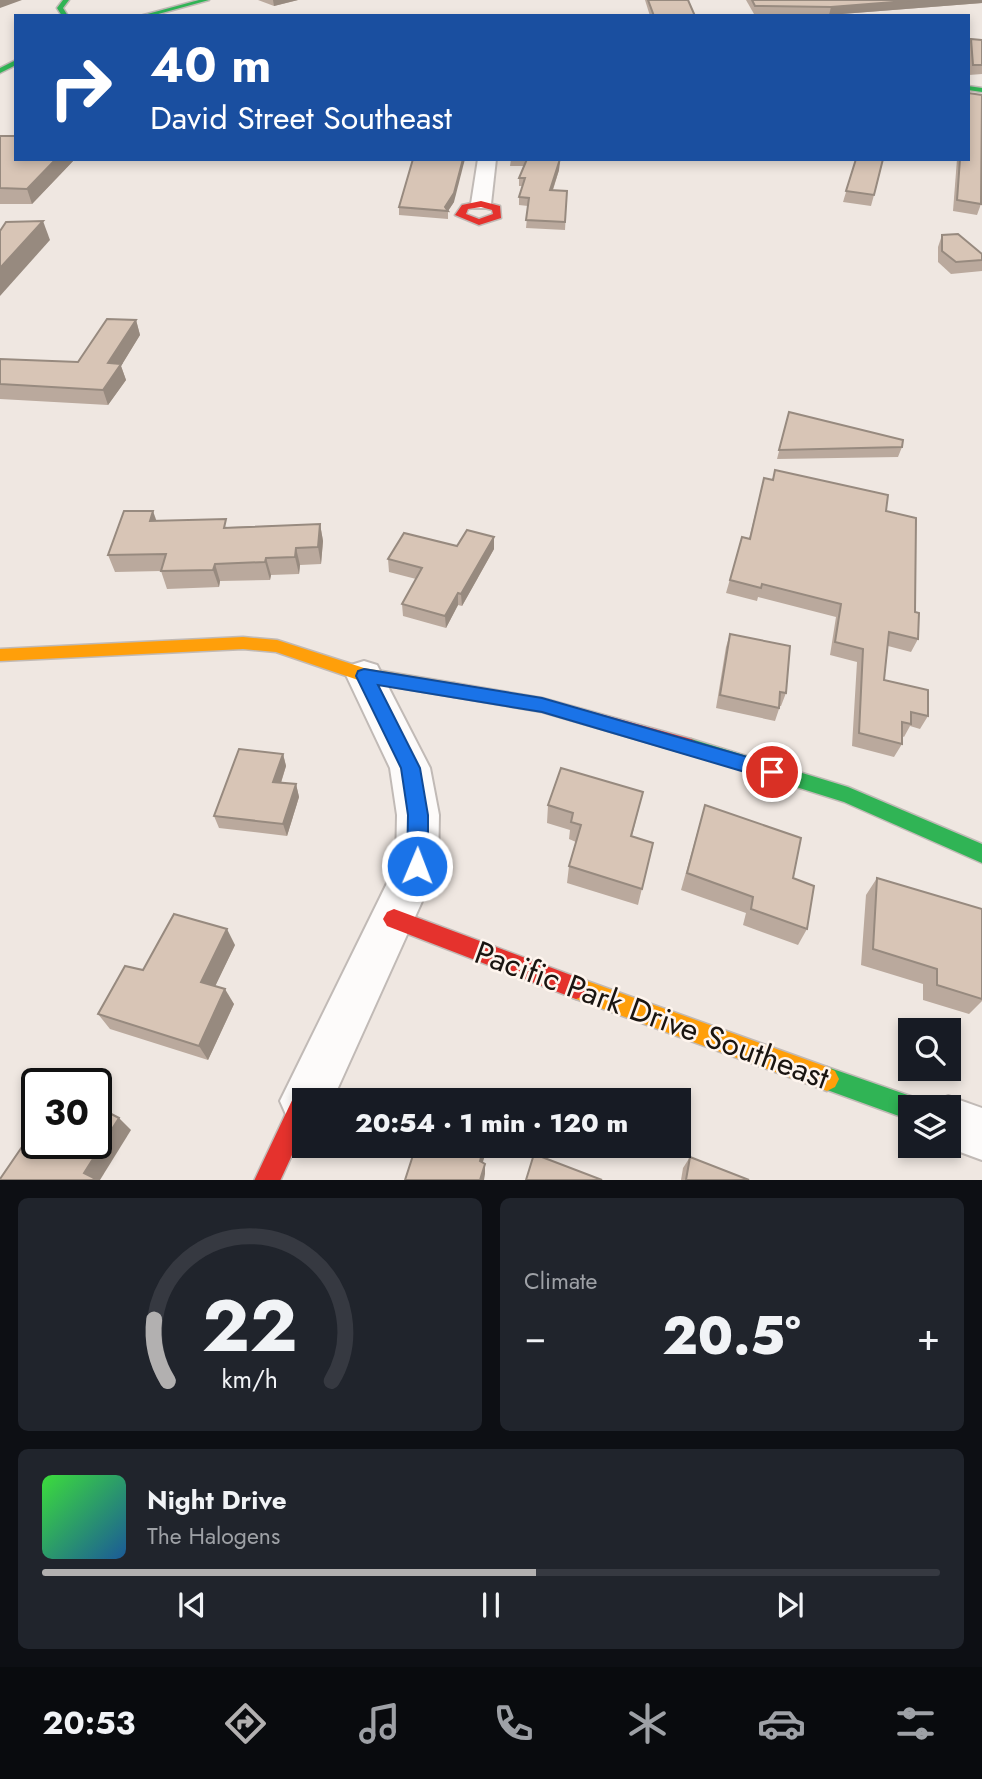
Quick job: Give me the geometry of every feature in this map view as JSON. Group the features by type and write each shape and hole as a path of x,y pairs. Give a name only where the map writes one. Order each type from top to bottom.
{"street":[{"path":"151,14 206,0"},
{"path":"481,204 487,161"},
{"path":"0,655 243,643 277,646 364,676 542,705 671,741 848,795 982,854"},
{"path":"312,1088 417,866 418,815 410,768 364,676"},
{"name":"Pacific Park Drive Southeast","path":"394,919 670,1023 898,1104"},
{"path":"961,1127 982,1134"},
{"path":"267,1180 292,1129"}],"building":[{"path":"648,0 688,0 694,14 653,14"},
{"path":"752,0 919,0 831,7 755,6"},
{"path":"971,39 982,40 982,65 973,65"},
{"path":"970,93 982,95 981,204 957,200 960,161 970,161"},
{"path":"0,136 14,136 14,161 54,161 27,189 0,188"},
{"path":"412,161 462,161 454,193 445,207 448,211 399,207"},
{"path":"526,161 559,161 550,190 567,191 565,222 526,220 529,198 519,197 525,178 519,178"},
{"path":"855,161 882,161 874,195 846,191"},
{"path":"43,221 0,268 0,231 6,222"},
{"path":"958,234 982,254 982,260 956,262 942,251 942,235"},
{"path":"107,319 136,320 108,363 121,364 103,390 0,384 0,359 78,362"},
{"path":"789,412 903,440 902,447 779,450"},
{"path":"775,470 888,495 886,511 916,518 915,612 919,613 918,639 889,632 884,680 928,690 928,716 911,712 911,724 902,722 902,744 859,733 863,649 835,642 841,604 762,584 761,588 730,580 742,537 750,539 764,478 773,480"},
{"path":"124,511 153,511 150,521 226,519 224,528 320,524 318,547 296,548 295,557 266,558 265,562 215,564 213,570 161,571 166,554 108,555"},
{"path":"467,530 494,537 445,616 402,604 422,568 388,559 404,533 457,546"},
{"path":"730,634 790,646 786,693 780,692 779,708 720,695"},
{"path":"239,749 283,754 273,782 296,784 283,824 214,816"},
{"path":"561,768 643,792 631,836 653,843 642,889 569,866 581,825 571,822 573,813 548,805"},
{"path":"705,805 801,838 793,878 814,886 807,929 751,909 753,897 687,873"},
{"path":"877,878 982,909 982,999 937,985 937,969 873,949"},
{"path":"174,914 227,929 201,982 225,989 199,1046 98,1014 125,966 143,970"},
{"path":"112,1114 119,1118 112,1129"},
{"path":"21,1148 21,1159 93,1159 84,1173 94,1178 93,1180 0,1179"},
{"path":"691,1157 749,1180 686,1180"},
{"path":"412,1158 481,1158 480,1161 485,1164 480,1180 405,1180"},
{"path":"533,1158 544,1158 602,1180 526,1180"}],"traffic: fast":[{"path":"64,14 60,8 66,0"},
{"path":"151,14 206,0"},
{"path":"0,71 14,63"},
{"path":"970,88 982,90"},
{"path":"691,747 848,795 982,854"},
{"path":"827,1079 898,1104"}],"traffic: slow":[{"path":"0,655 243,643 277,646 364,675 454,690"},
{"path":"576,988 827,1079"}],"traffic: jam":[{"path":"481,204 497,208 498,216 479,222 460,215 465,207 481,204"},
{"path":"454,690 542,705 691,747"},
{"path":"394,919 576,988"},
{"path":"267,1180 292,1128"}],"route":[{"path":"417,866 418,815 410,768 364,676 542,705 772,772"}]}
